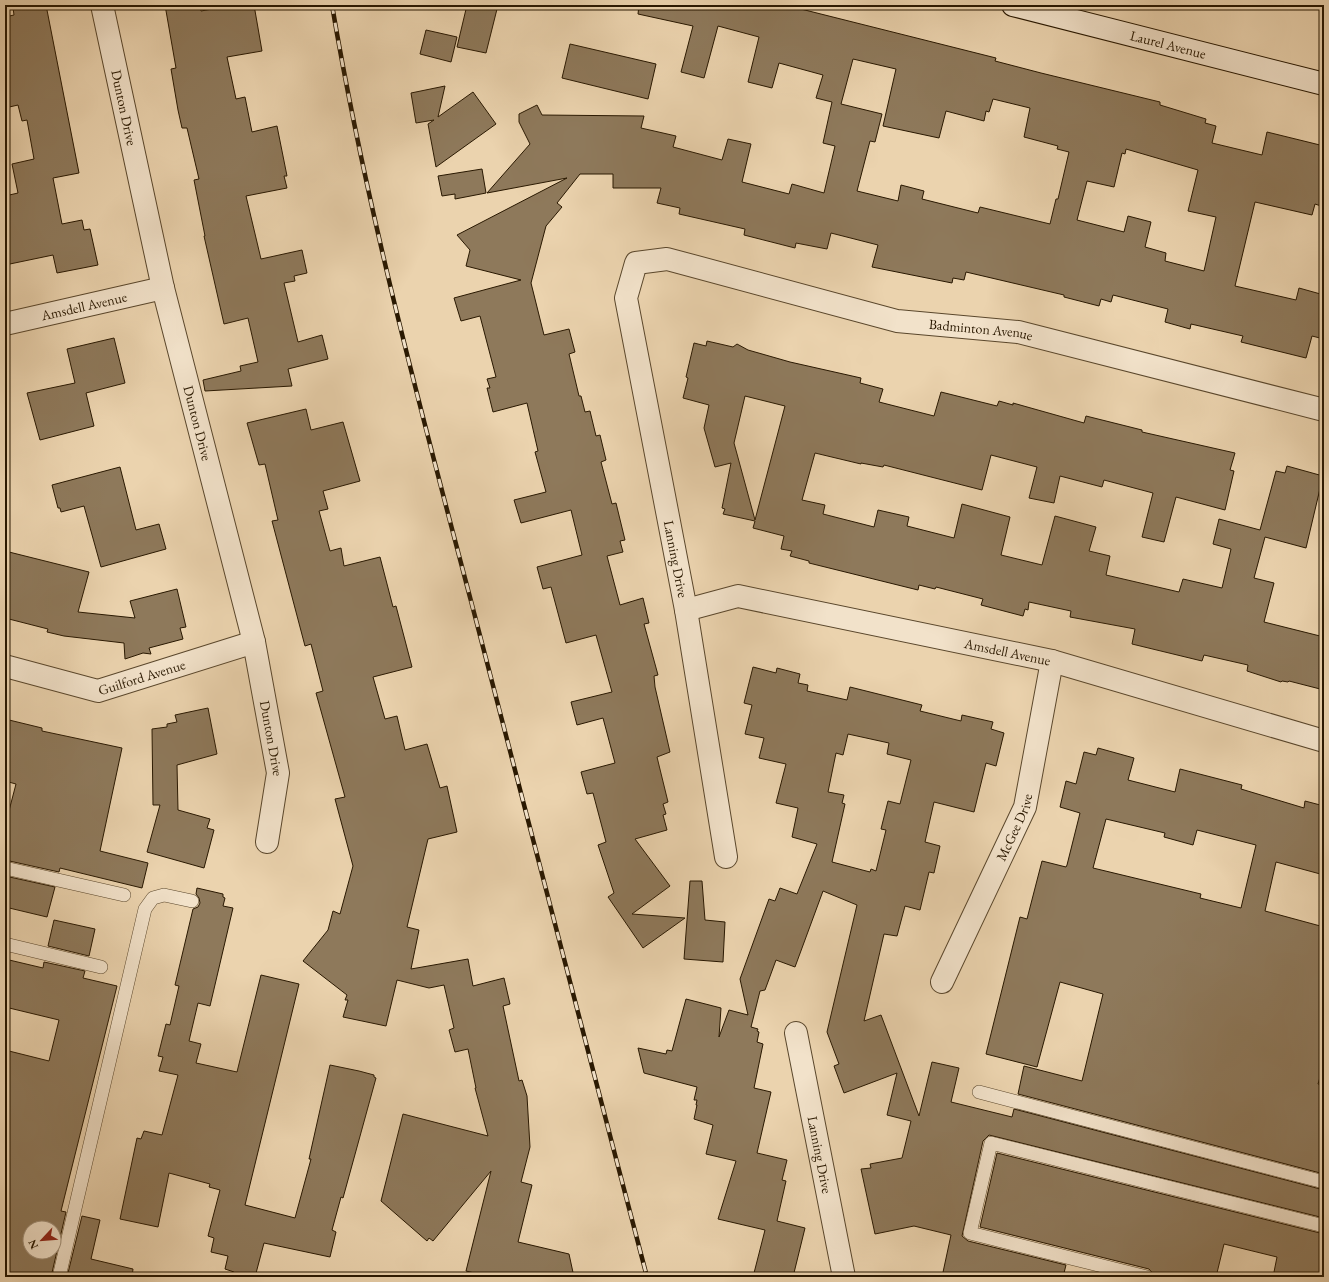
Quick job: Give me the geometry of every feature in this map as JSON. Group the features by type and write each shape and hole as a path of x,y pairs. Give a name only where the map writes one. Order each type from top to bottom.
{"street":[{"name":"Dunton Drive","path":"102,5 163,288 254,642 278,773 267,842"},
{"name":"Laurel Avenue","path":"1013,5 1324,84"},
{"name":"Badminton Avenue","path":"636,263 667,259 897,321 1018,332 1324,410"},
{"name":"Lanning Drive","path":"636,263 626,298 686,610 726,857"},
{"name":"Amsdell Avenue","path":"5,324 163,288"},
{"name":"Amsdell Avenue","path":"686,610 738,596 1052,661 1324,740"},
{"name":"Guilford Avenue","path":"5,666 98,691 254,642"},
{"name":"McGee Drive","path":"942,982 1025,807 1052,661"},
{"name":"Lanning Drive","path":"796,1033 844,1277"}],"lane":[{"path":"5,868 124,895"},
{"path":"59,1277 145,909 153,898 164,895 192,901"},
{"path":"5,944 101,967"},
{"path":"979,1092 1324,1182"},
{"path":"1148,1277 970,1233 991,1142 1324,1226"}],"building":[{"path":"27,5 46,5 79,173 53,178 62,224 82,220 84,230 90,229 98,265 57,273 53,255 5,265 5,196 18,193 12,164 34,159 27,120 22,121 18,105 5,108 5,17 14,15 13,8"},
{"path":"165,5 200,5 201,11 234,5 254,5 262,51 227,57 236,99 245,97 252,132 277,126 287,176 284,176 287,188 246,196 261,259 302,250 307,273 294,276 295,281 284,283 298,342 322,335 328,359 288,369 292,386 205,391 203,380 241,371 240,366 258,362 248,318 224,324 204,236 194,180 199,179 187,128 182,128 178,110 171,69 176,68"},
{"path":"467,5 498,5 486,53 457,47"},
{"path":"639,5 785,5 996,58 995,61 1041,73 1160,102 1160,105 1206,119 1205,123 1216,126 1212,143 1262,155 1267,132 1324,146 1324,207 1315,204 1312,215 1255,202 1235,286 1296,300 1299,288 1324,295 1324,339 1312,336 1306,358 1241,342 1243,336 1191,324 1190,329 1165,322 1168,309 1113,295 1111,302 1101,299 1099,306 1064,297 1064,295 966,272 964,280 953,278 952,283 872,267 878,245 831,233 827,249 796,243 795,248 744,235 745,229 679,214 680,208 657,203 661,188 613,188 613,174 580,174 557,203 562,207 546,226 531,283 544,335 569,329 575,352 569,354 579,396 581,396 585,412 590,411 596,436 600,435 606,460 601,462 612,504 616,503 625,540 620,541 623,552 607,556 620,605 643,598 649,623 644,624 658,675 654,676 655,687 670,752 657,757 668,802 663,804 666,814 663,815 667,830 635,839 670,886 632,914 685,918 643,948 608,897 614,893 598,845 606,842 593,793 587,794 581,772 615,763 603,718 577,725 571,702 612,692 596,635 566,643 551,587 543,589 537,567 582,555 571,510 521,523 514,500 546,492 535,452 538,451 527,403 493,412 487,388 490,388 487,379 496,377 480,316 461,321 454,298 521,280 466,266 470,250 457,235 567,178 487,193 530,144 519,122 519,114 537,105 542,115 644,116 641,128 676,136 673,147 722,160 728,139 751,144 742,182 789,194 792,184 824,193 835,146 823,143 832,102 816,98 823,75 779,63 772,88 748,82 759,37 718,26 704,78 681,72 693,26 638,14","holes":["853,59 896,69 883,126 939,138 946,111 984,121 986,111 989,112 993,99 1030,108 1024,137 1058,146 1057,149 1069,152 1058,199 1056,199 1050,224 980,207 978,213 922,199 924,191 901,185 898,201 857,191 870,141 875,142 882,114 841,104","1126,149 1198,170 1188,211 1216,217 1204,271 1165,261 1166,253 1145,247 1151,222 1128,216 1124,232 1077,220 1087,181 1114,187 1122,153 1125,154"]},
{"path":"426,30 457,37 451,62 420,54"},
{"path":"570,44 656,64 648,99 562,78"},
{"path":"445,86 438,117 473,92 496,124 436,167 428,124 434,120 416,123 411,93"},
{"path":"482,169 486,193 455,199 455,194 442,196 438,176"},
{"path":"114,338 125,383 86,393 94,426 40,440 27,393 75,383 67,349"},
{"path":"707,341 733,347 737,344 748,350 790,362 861,378 860,383 883,389 879,402 934,416 941,392 997,406 999,401 1013,405 1013,403 1084,423 1086,416 1142,430 1142,432 1235,453 1230,470 1234,471 1225,510 1176,497 1164,542 1142,537 1153,493 1104,480 1102,487 1060,476 1054,503 1029,498 1037,467 991,455 982,490 884,465 883,467 861,464 815,453 802,500 825,505 823,514 874,527 878,510 909,517 907,526 954,538 962,504 1010,517 1001,555 1042,565 1055,516 1096,527 1089,551 1110,556 1106,575 1179,592 1183,579 1222,588 1231,549 1213,544 1219,519 1260,530 1276,471 1285,473 1287,466 1323,476 1306,548 1265,537 1254,578 1274,583 1264,622 1324,637 1324,690 1289,681 1281,682 1247,671 1248,665 1204,655 1202,661 1132,644 1135,629 1070,617 1071,611 1029,602 1028,610 1025,609 1023,616 981,605 983,599 936,587 935,589 919,585 918,590 809,563 809,561 790,556 792,551 781,549 784,536 753,528 755,521 723,514 725,509 722,508 731,463 715,467 704,428 709,405 683,398 694,343 706,346","holes":["745,396 785,406 755,520 734,443"]},
{"path":"306,409 311,430 343,422 360,481 323,491 328,509 319,511 330,551 341,548 344,566 380,557 393,607 396,606 412,667 373,677 385,719 397,716 405,750 427,744 440,788 447,786 457,832 428,839 407,927 419,930 411,969 468,959 473,986 504,978 510,1004 503,1006 519,1081 522,1080 527,1096 530,1147 521,1182 532,1185 518,1242 569,1254 574,1277 491,1277 466,1271 491,1171 433,1241 429,1238 427,1241 381,1201 403,1114 488,1136 475,1088 468,1049 455,1052 449,1030 454,1028 444,985 429,988 397,980 386,1026 343,1017 348,1000 345,1000 347,995 303,961 328,930 333,911 340,914 353,866 335,799 345,797 316,693 323,691 311,644 305,646 272,521 278,520 265,464 259,465 247,423"},
{"path":"120,467 136,530 159,524 166,549 101,567 84,506 61,512 60,508 58,508 52,485"},
{"path":"5,551 89,572 78,612 135,618 130,601 177,589 186,627 180,628 183,639 149,648 151,654 143,653 125,659 124,643 64,636 47,632 48,629 5,618"},
{"path":"753,667 776,673 777,668 800,674 798,683 808,685 807,691 847,700 850,687 922,705 920,711 961,721 962,715 993,722 991,729 1004,733 996,766 986,763 974,812 934,802 925,842 940,846 934,873 929,872 920,910 905,906 897,936 884,934 864,1021 881,1015 919,1116 932,1062 959,1068 951,1102 1012,1117 1014,1109 1324,1190 1324,1218 989,1135 983,1141 962,1236 968,1241 1066,1265 1063,1277 942,1277 951,1235 914,1226 875,1234 861,1169 871,1168 870,1164 902,1158 911,1121 887,1115 897,1073 844,1093 834,1066 839,1064 827,1032 857,905 823,891 795,967 776,960 765,990 760,991 751,1027 758,1029 757,1031 759,1032 757,1042 763,1044 754,1088 771,1092 757,1153 787,1160 782,1180 786,1181 777,1221 805,1228 793,1277 753,1277 765,1230 718,1219 736,1161 706,1154 713,1125 694,1119 697,1100 694,1100 697,1087 644,1073 638,1048 666,1054 667,1050 672,1051 686,999 721,1008 719,1037 729,1010 748,1015 740,979 769,899 775,901 780,888 797,894 817,844 792,837 798,808 776,803 786,764 759,758 764,738 745,734 752,705 744,703","holes":["848,734 889,743 887,754 911,760 900,804 888,801 881,829 886,830 876,871 871,869 870,872 832,862 845,804 842,803 844,795 828,792 836,753 843,755"]},
{"path":"208,708 217,754 177,765 178,810 210,819 207,828 214,830 204,868 147,852 160,805 153,805 152,729 167,727 167,724 177,722 175,715"},
{"path":"5,719 42,728 42,731 122,748 100,851 148,863 142,888 60,868 59,872 5,860 5,826 16,784 5,781"},
{"path":"1098,748 1134,758 1128,780 1175,792 1180,769 1242,785 1241,789 1304,808 1305,801 1324,806 1324,875 1276,862 1265,911 1324,927 1324,1064 1318,1084 1324,1085 1324,1174 1018,1094 1024,1066 1082,1081 1103,994 1060,982 1037,1067 986,1054 1020,917 1027,919 1042,861 1066,867 1067,865 1080,813 1060,807 1066,781 1076,784 1084,752 1096,755","holes":["1106,819 1165,833 1164,837 1193,845 1197,830 1256,845 1241,908 1200,898 1201,894 1093,868"]},
{"path":"5,876 55,887 47,917 5,907"},
{"path":"690,881 702,881 705,920 725,922 723,962 684,959"},
{"path":"197,888 223,894 223,897 225,898 223,906 233,908 210,1006 198,1003 189,1041 201,1044 196,1063 237,1072 261,975 299,984 245,1205 295,1218 311,1159 309,1159 330,1065 374,1075 376,1078 343,1198 341,1197 332,1230 336,1232 330,1257 264,1243 255,1277 233,1277 234,1272 225,1269 228,1256 211,1252 214,1238 208,1236 220,1190 209,1187 210,1184 169,1173 158,1227 120,1219 137,1138 141,1139 144,1131 162,1135 178,1075 159,1071 163,1057 158,1056 166,1024 170,1025 179,986 175,985 193,909 198,907 200,903 196,894"},
{"path":"54,920 95,929 89,956 48,946"},
{"path":"5,959 43,968 44,962 85,971 83,978 117,986 61,1211 66,1212 62,1229 62,1220 22,1220 22,1260 55,1260 51,1277 5,1277 5,1050 49,1061 59,1020 5,1007"},
{"path":"997,1153 1324,1234 1324,1277 1273,1277 1277,1257 1224,1244 1216,1277 1159,1277 1155,1276 1149,1269 980,1227"},
{"path":"82,1216 100,1220 91,1259 133,1269 132,1277 67,1277"}],"railway":[{"path":"332,5 377,230 413,379 647,1277"}]}
